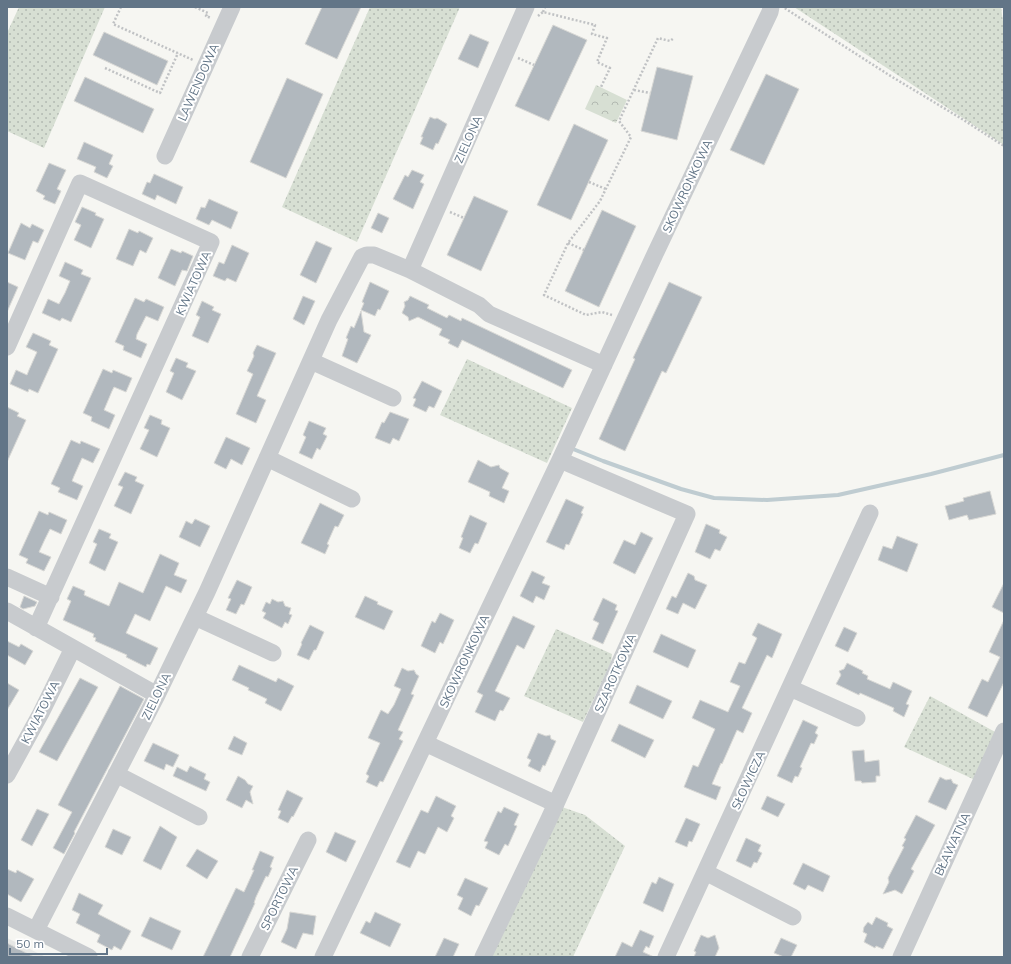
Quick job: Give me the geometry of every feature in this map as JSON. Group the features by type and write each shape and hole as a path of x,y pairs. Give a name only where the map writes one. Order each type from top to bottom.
{"street":[{"name":"LAWENDOWA","path":"165,156 232,7"},
{"name":"SKOWRONKOWA","path":"323,957 560,460 770,12 771,7"},
{"name":"ZIELONA","path":"410,270 530,13"},
{"name":"KWIATOWA","path":"7,347 80,183 211,242 36,628"},
{"name":"ZIELONA","path":"36,930 157,695 195,617 329,320 362,257 374,255 410,270 479,305 489,314 604,365"},
{"path":"311,361 393,398"},
{"path":"267,458 352,499"},
{"name":"SZAROTKOWA","path":"483,957 556,804 687,514 560,460"},
{"name":"SŁOWICZA","path":"666,957 870,512"},
{"path":"7,577 51,597"},
{"path":"7,611 157,695"},
{"path":"195,617 273,653"},
{"name":"KWIATOWA","path":"7,775 41,713 73,648"},
{"path":"790,688 856,718"},
{"name":"BŁAWATNA","path":"901,957 1004,731"},
{"path":"425,743 556,804"},
{"path":"116,774 199,817"},
{"name":"SPORTOWA","path":"250,957 308,840"},
{"path":"705,872 793,917"},
{"path":"7,916 89,957"}],"path":[{"path":"121,7 113,24 206,66"},
{"path":"195,7 208,13 206,16 225,23"},
{"path":"544,12 545,7"},
{"path":"785,7 786,10 882,71 1004,146"},
{"path":"530,13 544,12 595,25 592,34 607,38 597,62 610,68 601,87"},
{"path":"628,313 622,312 615,317 602,312 586,315 544,295 568,243 600,201 631,137 619,121 658,38 670,40 674,38"},
{"path":"105,68 160,93 178,53"},
{"path":"634,90 650,93"},
{"path":"588,182 606,189"},
{"path":"445,210 464,218"},
{"path":"568,243 584,250"}],"shaded area":[{"path":"7,938 46,957 7,957"}],"green space":[{"path":"19,7 105,7 44,148 7,131 7,33"},
{"path":"370,7 460,7 357,242 282,207"},
{"path":"794,7 1001,7 1004,29 1004,145"},
{"path":"596,85 627,100 616,123 585,109"},
{"path":"467,359 572,408 547,463 440,415"},
{"path":"556,629 612,654 611,662 583,722 524,696"},
{"path":"930,696 997,733 975,780 904,747"},
{"path":"559,806 585,815 625,846 573,957 489,957"}],"building":[{"path":"322,7 361,7 337,59 305,44"},
{"path":"553,25 587,40 549,121 515,106"},
{"path":"104,32 168,61 157,85 93,55"},
{"path":"470,34 489,42 478,68 458,59"},
{"path":"657,67 693,76 677,140 641,131"},
{"path":"766,74 799,89 764,165 730,150"},
{"path":"85,77 154,109 143,133 74,101"},
{"path":"287,78 323,94 286,178 250,162"},
{"path":"430,117 435,119 437,118 447,124 438,144 436,143 433,150 420,144 423,137 421,137"},
{"path":"574,124 608,140 571,220 537,205"},
{"path":"84,142 113,155 109,164 113,166 107,178 94,172 96,167 77,159"},
{"path":"49,163 66,170 57,189 61,191 55,204 43,199 45,196 36,191"},
{"path":"412,170 424,175 420,182 424,184 413,209 393,199 405,175 408,177"},
{"path":"154,174 183,187 176,204 157,195 155,200 142,194 147,182 150,183"},
{"path":"474,196 508,211 481,271 447,255"},
{"path":"209,199 238,212 231,229 212,220 209,225 196,219 201,207 205,208"},
{"path":"82,207 96,213 95,215 104,219 91,248 74,240 81,225 75,222"},
{"path":"602,210 636,226 599,307 565,291"},
{"path":"378,213 389,218 382,233 371,228"},
{"path":"21,223 30,228 32,224 44,230 38,243 33,241 25,260 8,253"},
{"path":"129,229 138,233 139,231 153,238 146,253 140,250 133,266 116,259"},
{"path":"316,241 332,248 316,283 300,275"},
{"path":"232,245 249,253 236,282 227,278 225,281 213,276 219,262 224,264"},
{"path":"171,249 181,253 182,251 193,256 187,271 182,270 175,286 158,278"},
{"path":"65,262 83,270 81,274 91,278 71,322 62,318 60,321 42,313 48,299 59,304 65,293 70,281 59,276"},
{"path":"7,282 18,287 7,312"},
{"path":"370,282 389,291 380,310 378,309 375,316 361,310 364,303 362,302"},
{"path":"669,282 702,297 666,373 662,371 625,451 599,439 635,359 633,358"},
{"path":"303,296 315,301 304,325 293,319"},
{"path":"410,296 429,305 427,308 447,318 449,315 461,321 462,318 572,370 563,388 462,340 458,348 448,343 450,340 439,335 442,329 418,317 409,321 408,317 402,313 405,306 404,302 408,300"},
{"path":"135,298 144,302 146,299 164,307 158,321 146,316 137,334 136,339 147,344 141,358 123,350 124,346 115,342"},
{"path":"202,301 214,307 212,310 221,314 208,343 192,336 200,317 196,315"},
{"path":"361,311 364,332 371,335 357,363 342,356 348,339 346,338 351,326 354,328"},
{"path":"33,333 51,341 49,345 58,349 38,393 29,389 28,392 10,384 16,370 27,375 37,352 26,347"},
{"path":"257,345 276,353 257,396 266,400 256,423 236,414 253,374 247,371"},
{"path":"176,358 188,363 186,367 196,371 182,400 166,392 174,373 170,371"},
{"path":"103,369 112,373 113,370 132,378 126,392 114,387 112,391 104,410 115,415 109,429 91,421 92,417 83,413"},
{"path":"422,381 442,391 434,408 429,406 426,412 413,406 416,399 413,398"},
{"path":"7,407 19,413 17,416 26,420 7,462"},
{"path":"390,412 409,419 399,441 393,438 390,444 375,438 382,422 384,423"},
{"path":"150,415 162,420 161,424 170,428 157,457 140,449 149,430 144,428"},
{"path":"309,421 326,428 323,434 327,436 320,450 317,448 312,459 299,453 306,437 303,435"},
{"path":"226,437 250,448 242,465 231,459 226,469 214,463"},
{"path":"71,440 80,444 81,441 100,449 93,463 82,458 72,481 83,486 77,500 58,492 60,488 51,484"},
{"path":"478,460 491,467 499,465 500,468 509,473 502,488 509,491 504,503 489,496 490,492 468,482"},
{"path":"125,472 137,477 135,481 144,485 131,514 114,506 123,487 118,485"},
{"path":"990,491 996,514 969,520 967,515 949,520 945,506 964,501 963,498"},
{"path":"566,499 584,507 581,513 583,514 569,545 566,544 564,550 546,542"},
{"path":"320,503 344,515 338,527 335,526 327,544 329,545 325,554 301,543"},
{"path":"39,511 48,515 49,512 67,520 61,534 50,529 39,552 51,557 44,571 26,563 28,559 19,555"},
{"path":"470,515 487,523 478,544 475,543 470,553 459,548 463,538 461,537"},
{"path":"195,519 210,526 200,547 179,537 186,521 192,524"},
{"path":"706,524 720,530 719,533 727,537 720,551 715,549 710,559 695,552"},
{"path":"99,529 111,534 109,538 118,542 105,571 89,563 97,544 93,542"},
{"path":"641,532 653,538 635,574 613,563 624,540 635,545"},
{"path":"897,536 918,544 907,572 878,560 883,546 892,549"},
{"path":"160,554 179,563 174,575 187,580 181,593 166,586 150,621 135,614 126,633 158,648 150,665 147,664 146,667 126,657 127,655 95,641 96,638 93,637 94,634 63,620 71,601 67,599 73,586 85,591 84,595 109,606 119,582 143,593"},
{"path":"532,571 545,577 542,583 550,586 544,600 536,596 533,603 520,596"},
{"path":"688,573 694,576 695,580 707,585 695,609 683,603 678,614 666,609 672,596 676,598"},
{"path":"237,580 252,587 244,605 241,604 236,614 226,610 231,599 228,598"},
{"path":"1004,583 1004,613 992,607"},
{"path":"24,596 37,602 35,606 23,609 20,607"},
{"path":"365,596 378,602 377,604 393,611 384,630 355,617"},
{"path":"603,598 617,605 615,610 618,611 603,644 592,639 599,623 593,620"},
{"path":"272,599 278,602 283,601 285,606 291,608 289,614 292,615 288,624 285,622 282,628 263,618 266,613 262,611 266,602 270,604"},
{"path":"440,613 454,620 443,644 440,642 435,653 421,646 432,621 435,623"},
{"path":"513,616 535,626 524,649 517,645 495,691 510,698 503,711 500,710 495,721 475,712 483,695 477,692"},
{"path":"1004,620 1004,682 987,717 968,708 982,679 988,682 1000,657 989,652"},
{"path":"758,623 782,634 772,658 767,655 742,708 752,713 743,733 737,730 712,784 721,787 716,800 684,787 693,765 698,767 715,729 692,718 700,700 728,712 740,686 730,682 739,662 745,664 757,638 752,635"},
{"path":"310,625 324,632 316,650 314,650 309,660 297,655"},
{"path":"844,627 857,633 848,652 835,646"},
{"path":"661,634 696,650 688,668 653,652"},
{"path":"7,641 19,647 21,644 33,651 25,665 7,655"},
{"path":"847,663 863,671 862,673 868,676 867,679 890,689 893,682 912,691 906,704 909,705 904,717 893,711 894,708 860,693 859,695 836,684 841,675 839,671 844,669"},
{"path":"239,665 276,682 278,678 294,686 281,711 265,703 267,699 232,680"},
{"path":"402,668 408,671 414,670 419,676 411,694 414,695 398,730 403,732 399,739 403,741 383,782 380,781 377,787 366,782 369,776 366,774 380,743 368,738 381,710 388,714 394,705 401,689 394,686"},
{"path":"80,678 98,687 57,761 39,752"},
{"path":"7,683 19,690 7,710"},
{"path":"637,685 672,701 663,719 629,703"},
{"path":"120,686 144,699 74,832 75,833 64,854 53,848 72,812 58,805"},
{"path":"803,720 818,727 815,733 818,735 814,744 811,743 800,767 802,768 798,777 795,776 792,783 777,776"},
{"path":"619,724 654,740 645,758 611,741"},
{"path":"538,733 546,736 550,735 551,739 556,741 545,766 543,765 540,772 528,766 531,760 527,758"},
{"path":"234,736 247,743 242,755 228,749"},
{"path":"153,743 179,755 173,767 166,764 164,770 144,761"},
{"path":"864,750 865,762 879,760 880,776 876,776 876,782 862,783 861,781 855,781 852,751"},
{"path":"190,766 206,774 204,779 210,782 206,791 173,776 177,767 187,772"},
{"path":"238,776 253,786 250,792 253,804 246,800 242,808 226,800"},
{"path":"940,777 946,780 951,779 953,783 958,785 946,810 928,802"},
{"path":"287,790 303,798 293,817 292,816 288,823 278,818 281,811 278,810"},
{"path":"436,796 456,806 451,816 454,818 447,832 438,827 425,854 418,851 410,868 396,862 421,810 428,813"},
{"path":"767,796 785,804 778,817 761,809"},
{"path":"504,807 519,814 514,825 517,826 508,846 505,844 499,855 485,848 488,842 484,841 498,811 501,813"},
{"path":"37,809 49,814 32,846 21,840"},
{"path":"916,815 935,825 911,869 914,871 902,894 895,890 883,894 889,882 888,878 904,847 902,846 906,839 904,838"},
{"path":"686,818 700,824 692,842 689,841 687,847 675,842"},
{"path":"160,826 177,837 161,870 143,861"},
{"path":"113,829 131,837 122,855 105,847"},
{"path":"335,832 356,841 346,862 326,852"},
{"path":"746,838 761,845 758,851 762,853 757,863 754,862 751,868 736,861"},
{"path":"197,849 218,861 207,879 186,866"},
{"path":"260,851 274,857 270,867 272,868 268,877 266,876 256,897 255,903 230,957 203,957 236,888 244,892 254,870 252,870"},
{"path":"803,863 830,876 823,892 808,885 805,890 793,884"},
{"path":"7,869 16,873 17,870 34,879 21,902 7,894"},
{"path":"659,877 674,884 663,912 643,903 652,882 656,884"},
{"path":"465,878 488,888 479,906 476,905 471,916 458,909 463,898 457,895"},
{"path":"79,893 103,905 98,914 131,931 121,950 114,946 112,950 97,942 100,935 76,923 80,914 72,910"},
{"path":"290,912 316,916 313,935 303,933 296,949 281,942 287,929"},
{"path":"375,912 401,924 390,947 360,933 366,921 370,923"},
{"path":"150,917 181,931 172,950 141,936"},
{"path":"876,917 888,923 887,926 893,929 883,949 876,946 875,948 864,942 867,934 863,932 864,927 868,922 872,925"},
{"path":"640,930 654,936 649,948 646,946 643,952 654,957 615,957 622,942 632,947"},
{"path":"701,935 708,938 715,935 719,948 715,957 694,957 696,952 694,951"},
{"path":"444,938 459,944 453,957 435,957"},
{"path":"781,938 797,945 791,957 784,957 774,953"},
{"path":"7,943 34,957 7,957"}],"waterway":[{"path":"573,449 681,489 714,498 767,500 838,495 931,474 1004,455"}]}
